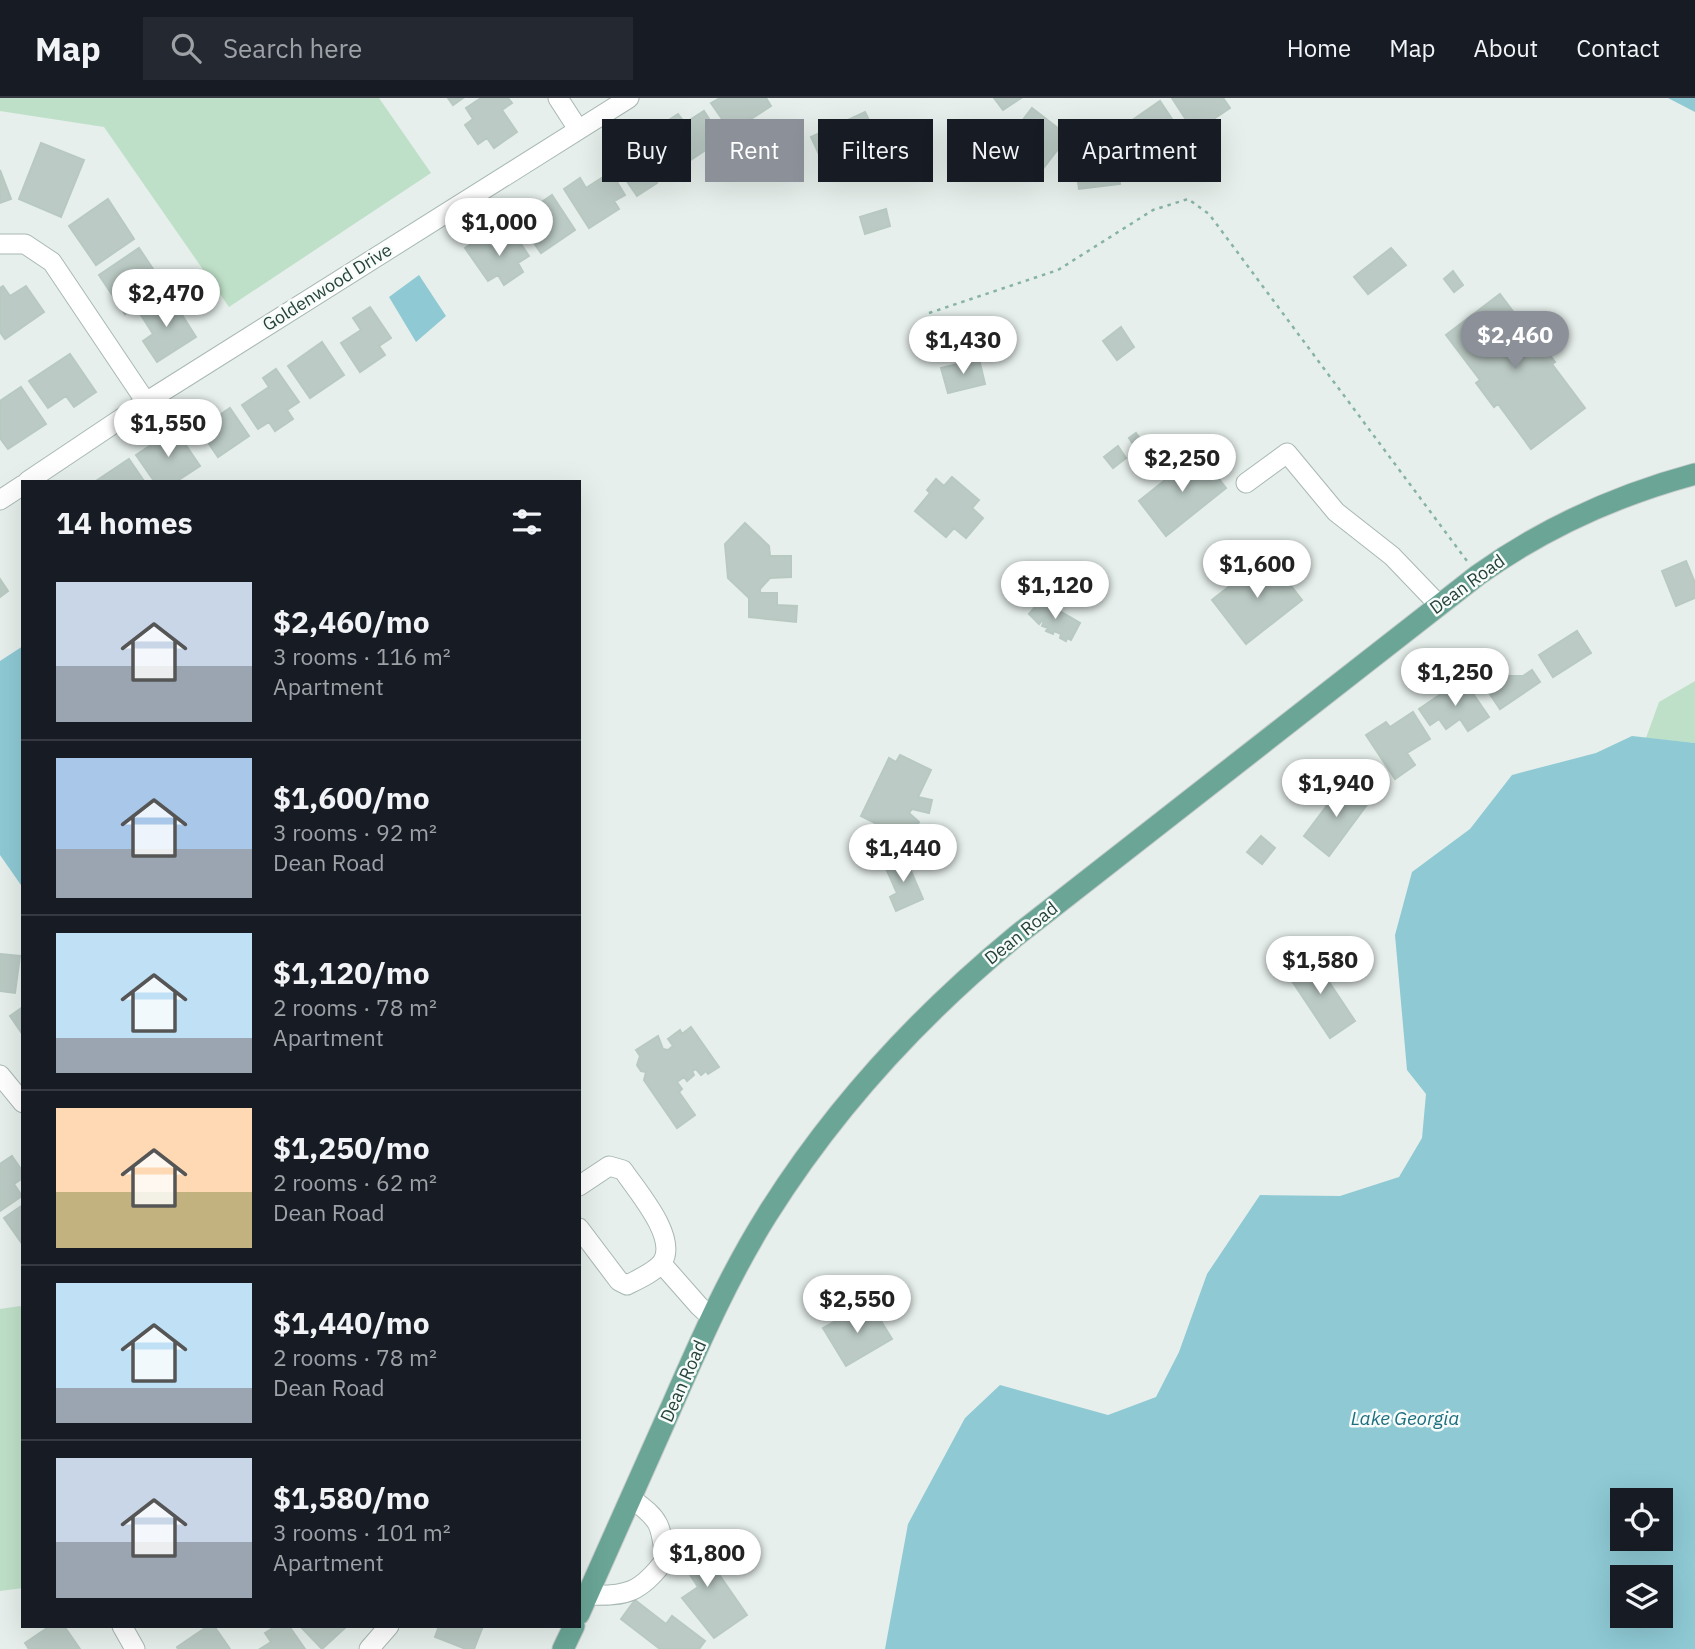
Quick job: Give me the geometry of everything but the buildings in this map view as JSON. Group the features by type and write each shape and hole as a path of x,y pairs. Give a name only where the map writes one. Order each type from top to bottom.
{"main road":[{"name":"Dean Road","path":"583,1604 712,1318 758,1230 808,1154 870,1076 933,1009 1025,929 1478,575 1543,533 1587,511 1652,486 1695,474"},
{"path":"563,1649 573,1628"}],"street":[{"path":"558,98 578,129"},
{"name":"Goldenwood Drive","path":"29,480 146,402 629,98"},
{"path":"0,244 25,244 52,262 146,402"},
{"path":"1246,483 1287,453 1336,512 1392,556 1439,605"},
{"path":"0,500 21,486"},
{"path":"0,1074 21,1100"},
{"path":"581,1185 609,1166 623,1170 662,1229 666,1253 662,1264 627,1285 619,1282 581,1231"},
{"path":"662,1264 712,1318"},
{"path":"583,1604 632,1592 652,1577 665,1560 655,1517 631,1497"},
{"path":"123,1628 135,1649"},
{"path":"369,1649 387,1628"}],"path":[{"path":"929,313 1058,270 1153,210 1188,200 1209,214 1478,575"}],"green space":[{"path":"0,98 379,98 431,173 229,307 104,127 0,111"},
{"path":"1695,681 1695,743 1646,738 1659,702"},
{"path":"21,1307 21,1588 0,1591 0,1309"}],"water":[{"path":"1668,98 1695,98 1695,112"},
{"path":"419,275 446,316 416,342 389,297"},
{"path":"21,647 21,885 0,855 0,661"},
{"name":"Lake Georgia","path":"1632,736 1695,743 1695,1649 885,1649 908,1524 965,1418 1000,1385 1108,1415 1156,1397 1179,1352 1207,1274 1260,1195 1340,1196 1399,1177 1422,1138 1426,1094 1407,1070 1395,935 1412,872 1470,829 1512,775 1596,753"}]}
